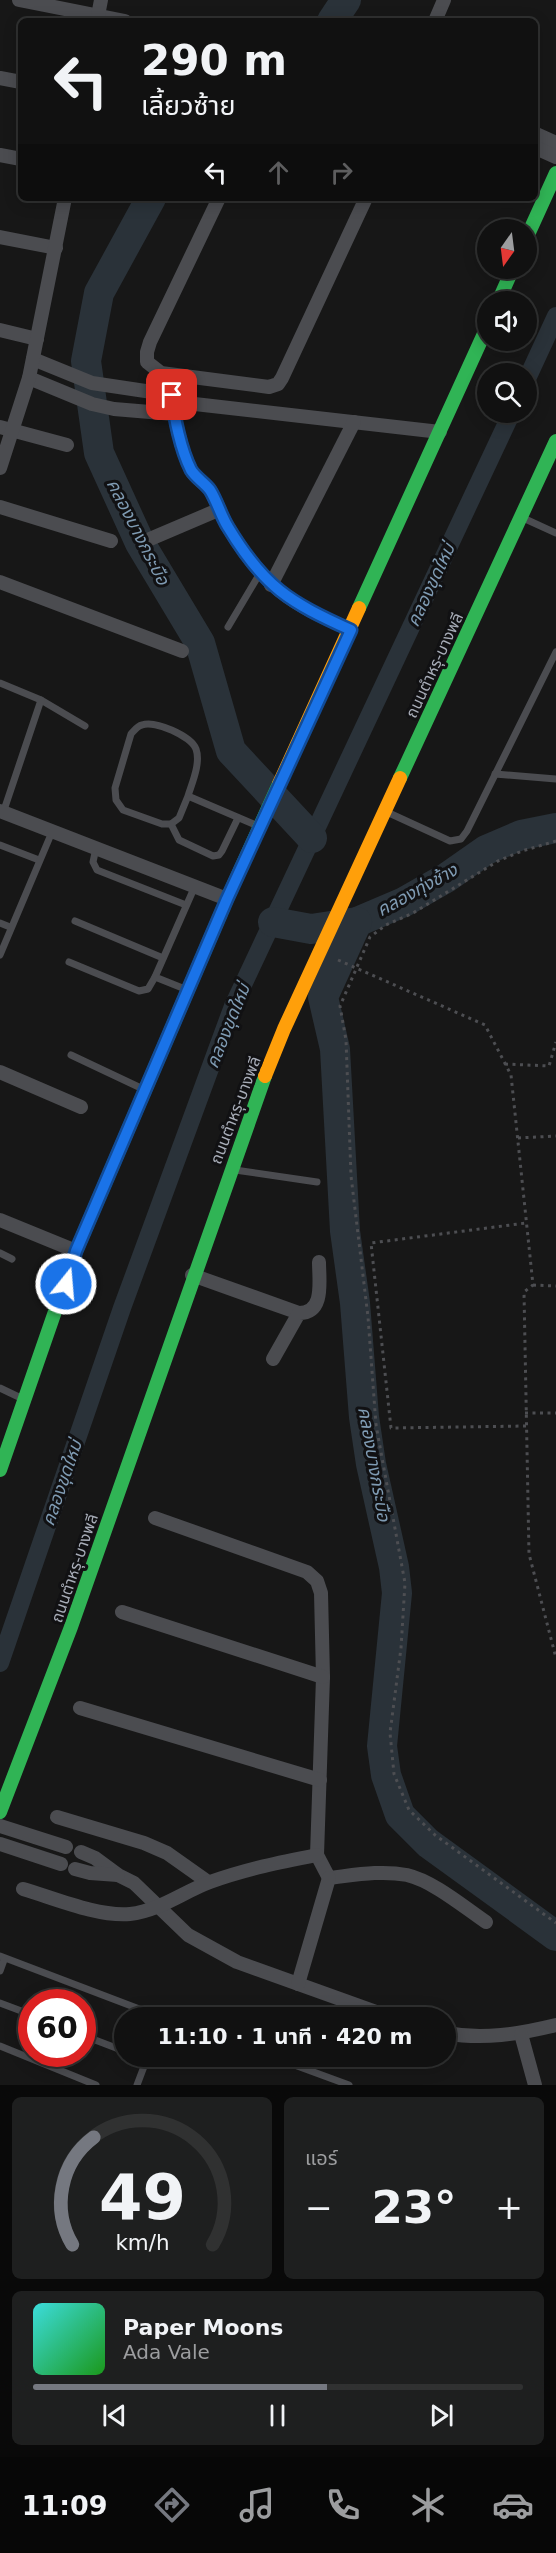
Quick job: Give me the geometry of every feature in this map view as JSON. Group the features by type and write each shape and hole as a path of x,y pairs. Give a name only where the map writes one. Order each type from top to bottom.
{"main road":[{"path":"535,219 556,173"},
{"path":"0,1470 76,1251 227,899 477,350"},
{"name":"ถนนตำหรุ-บางพลี","path":"0,1812 71,1627 256,1095 357,869 556,441"}],"street":[{"path":"19,0 97,18 101,0"},
{"path":"436,18 444,0"},
{"path":"0,78 18,81"},
{"path":"538,135 556,143"},
{"path":"538,149 556,157"},
{"path":"0,155 18,158"},
{"path":"0,468 6,428 29,378 64,201"},
{"path":"218,201 150,342 147,362 161,373 269,387 278,384 282,378 365,201"},
{"path":"0,237 56,248"},
{"path":"0,330 37,339"},
{"path":"33,359 92,383 172,395 186,403 440,432"},
{"path":"29,378 92,404 114,409 174,414 186,403"},
{"path":"172,395 174,414 192,471 210,491 218,510 260,573 294,603 351,630"},
{"path":"271,585 354,422"},
{"path":"6,428 66,445"},
{"path":"0,507 111,541"},
{"path":"150,539 218,510"},
{"path":"0,582 182,651"},
{"path":"1,812 227,899"},
{"path":"0,1072 81,1107"},
{"path":"0,1220 76,1251"},
{"path":"192,1275 299,1313 308,1313 315,1307 318,1299 319,1262"},
{"path":"273,1359 299,1313"},
{"path":"155,1518 307,1572 317,1581 321,1593 323,1677 317,1855 329,1878 298,1984"},
{"path":"122,1612 323,1677"},
{"path":"80,1708 320,1780"},
{"path":"57,1817 144,1843 186,1864 208,1882"},
{"path":"0,1826 66,1847"},
{"path":"0,1844 61,1864"},
{"path":"81,1852 134,1882 188,1935 237,1962 362,2007"},
{"path":"23,1889 103,1913 130,1914 160,1906 208,1882 257,1866 317,1855"},
{"path":"75,1869 90,1873 118,1875"},
{"path":"329,1878 374,1872 408,1875 425,1882 486,1922"},
{"path":"456,2035 468,2037 521,2034 556,2025"},
{"path":"521,2034 535,2085"}],"lane":[{"path":"521,517 556,533"},
{"path":"228,627 260,573"},
{"path":"384,811 450,841 461,839 556,652"},
{"path":"0,683 41,700 85,726"},
{"path":"1,812 41,700"},
{"path":"142,724 154,724 185,736 191,742 196,750 197,759 188,796 179,818 171,824 162,824 123,810 116,800 115,788 131,734 136,728 142,724"},
{"path":"495,774 556,779"},
{"path":"188,796 260,827"},
{"path":"171,824 179,840 213,856 222,851 238,818"},
{"path":"0,954 52,832"},
{"path":"0,845 39,860"},
{"path":"96,848 93,862 97,870 186,905"},
{"path":"69,962 139,991 148,988 195,886"},
{"path":"75,921 163,958"},
{"path":"0,923 10,927"},
{"path":"155,977 188,990"},
{"path":"71,1055 146,1090"},
{"path":"230,1170 317,1182"},
{"path":"0,1253 12,1259"},
{"path":"0,1388 25,1400"},
{"path":"0,1971 2,1958 136,2007"},
{"path":"0,2003 18,2010"},
{"path":"96,2040 114,2047"},
{"path":"0,2046 96,2085"},
{"path":"137,2085 142,2067"},
{"path":"300,2067 349,2085"}],"path":[{"path":"556,841 498,861 413,914 386,925 369,937 340,1006 346,1040 351,1176 368,1317 376,1425 405,1583 404,1619 390,1733 394,1774 409,1810 435,1835 556,1923"},
{"path":"320,952 485,1026 511,1075 533,1285"},
{"path":"505,1064 549,1066 556,1042"},
{"path":"518,1138 556,1136"},
{"path":"526,1223 371,1243 391,1428 526,1426"},
{"path":"556,1286 533,1285 524,1292 529,1554 556,1658"},
{"path":"525,1413 556,1413"}],"waterway":[{"name":"คลองบางกระบือ","path":"334,18 346,0"},
{"name":"คลองบางกระบือ","path":"149,201 99,293 86,361 99,453 140,543 200,643 231,751 312,838"},
{"name":"คลองขุดใหม่","path":"534,363 556,316"},
{"name":"คลองขุดใหม่","path":"0,1663 122,1308 233,1006 507,423"},
{"name":"คลองทุ่งช้าง","path":"273,922 311,929 357,922 404,902 446,878 486,850 521,835 556,828"},
{"name":"คลองบางกระบือ","path":"357,922 323,997 335,1049 345,1231 355,1303 364,1417 371,1464 394,1567 397,1593 382,1746 386,1775 400,1815 428,1843 556,1936"}],"traffic: fast":[{"path":"535,219 556,173"},
{"path":"503,291 508,279"},
{"path":"359,608 477,349"},
{"path":"400,778 556,441"},
{"path":"0,1470 76,1251 227,899 279,784"},
{"path":"0,1812 71,1627 265,1076"}],"traffic: slow":[{"path":"279,784 359,608"},
{"path":"265,1076 284,1029 400,778"}],"route":[{"path":"66,1284 76,1251 210,939 351,630 294,603 277,591 260,573 229,530 210,491 192,471 174,414 172,395"}]}
